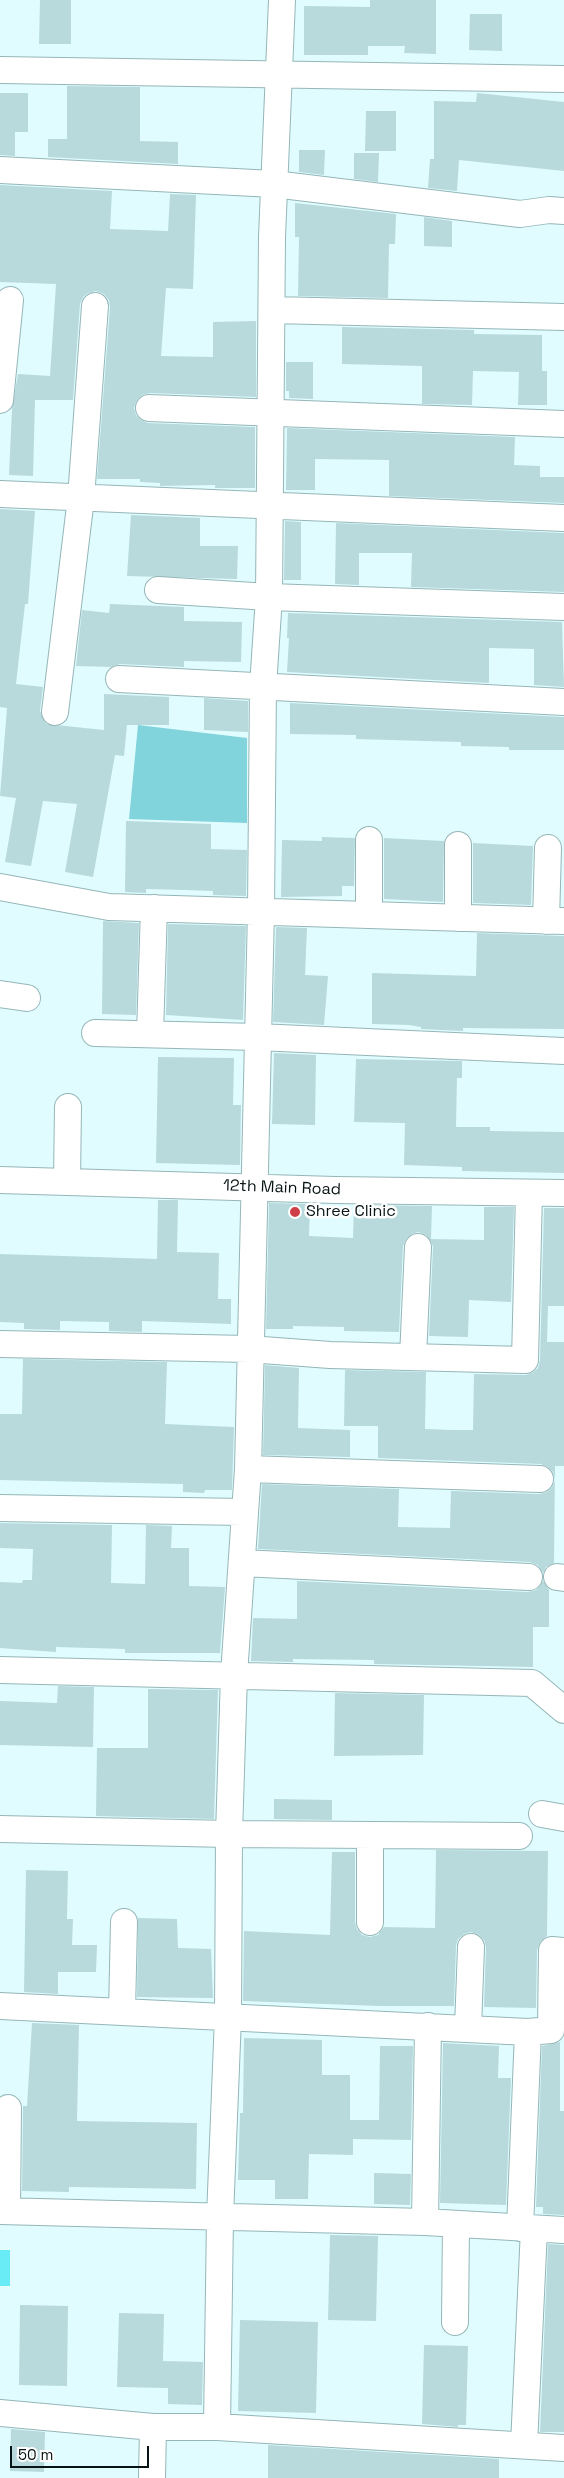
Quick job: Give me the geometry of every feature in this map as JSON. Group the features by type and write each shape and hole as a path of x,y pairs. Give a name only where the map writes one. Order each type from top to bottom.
{"street":[{"path":"217,2427 220,2217 228,2017 228,1834 234,1674 248,1469 249,1349 261,910 263,686 269,597 274,184 282,0"},
{"path":"0,70 564,79"},
{"path":"0,170 274,184 520,214 549,210 564,211"},
{"path":"0,400 10,300"},
{"path":"55,712 81,498 95,306"},
{"path":"273,310 564,317"},
{"path":"149,408 564,424"},
{"path":"0,494 564,518"},
{"path":"158,590 269,597 564,607"},
{"path":"119,679 564,702"},
{"path":"369,840 369,915"},
{"path":"458,845 458,918"},
{"path":"0,887 109,907 261,910 555,921 548,848"},
{"path":"150,1034 154,908"},
{"path":"0,994 27,998"},
{"path":"95,1033 258,1037 564,1051"},
{"path":"67,1182 68,1107"},
{"name":"12th Main Road","path":"0,1180 253,1188 564,1193"},
{"path":"0,1344 249,1349 525,1360 529,1192"},
{"path":"413,1357 418,1247"},
{"path":"248,1469 540,1480"},
{"path":"0,1508 244,1512"},
{"path":"242,1563 529,1577"},
{"path":"0,1670 234,1674 532,1683 564,1710"},
{"path":"0,1829 370,1836 520,1836"},
{"path":"370,1836 370,1922"},
{"path":"122,2012 124,1922"},
{"path":"471,1947 472,2036"},
{"path":"0,2006 428,2026 472,2036 551,2030 552,1950 564,1952"},
{"path":"425,2222 428,2026"},
{"path":"524,2445 528,2032"},
{"path":"8,2108 3,2211 425,2222 564,2230"},
{"path":"455,2322 456,2225"},
{"path":"0,2413 153,2427 217,2427 564,2448"},
{"path":"152,2478 153,2427"}],"shaded area":[{"path":"138,725 247,738 247,823 129,819"},
{"path":"0,2250 10,2250 10,2286 0,2286"}],"building":[{"path":"40,0 71,0 71,44 39,44"},
{"path":"370,0 436,0 436,54 404,53 405,46 368,46 368,55 304,55 304,6 370,7"},
{"path":"470,14 502,14 502,51 469,50"},
{"path":"67,86 140,87 140,141 178,142 178,164 48,157 48,139 67,139"},
{"path":"0,93 28,93 28,132 15,132 15,156 0,155"},
{"path":"477,93 564,102 564,171 459,160 457,191 428,188 430,159 434,159 434,101 476,102"},
{"path":"366,111 396,111 396,151 365,151"},
{"path":"299,150 325,150 324,175 299,172"},
{"path":"354,153 379,153 378,182 354,179"},
{"path":"0,185 112,191 110,229 168,231 170,194 196,195 193,289 166,288 161,356 213,357 213,322 256,321 256,397 150,393 142,395 137,400 134,408 136,415 148,423 255,427 255,488 215,488 215,485 160,486 160,483 140,482 140,479 97,479 110,307 109,300 104,294 96,291 88,293 83,297 80,304 73,400 35,400 33,476 9,475 12,409 18,374 50,376 56,284 0,282"},
{"path":"295,203 396,214 395,244 389,244 388,298 298,296 299,237 295,237"},
{"path":"424,217 452,221 452,247 424,246"},
{"path":"342,327 474,330 474,334 542,335 542,371 547,371 547,405 518,405 519,372 473,371 472,405 422,404 422,366 342,364"},
{"path":"286,362 313,362 313,399 289,398 289,391 286,391"},
{"path":"287,428 515,437 514,465 540,466 540,477 564,477 564,503 389,496 389,460 315,459 315,490 286,490"},
{"path":"0,509 35,511 28,604 25,604 16,684 43,687 40,711 46,724 104,730 104,694 169,697 169,725 127,725 124,756 115,755 93,877 65,872 77,804 43,801 31,866 5,862 16,798 0,796 7,708 0,707"},
{"path":"131,515 200,518 200,546 238,546 237,579 127,576"},
{"path":"285,521 301,522 301,580 284,580"},
{"path":"336,523 564,533 564,592 411,587 412,553 359,553 359,585 335,584"},
{"path":"110,604 184,607 184,621 242,622 241,662 184,661 184,667 120,664 111,667 76,666 82,610 109,613"},
{"path":"288,613 562,622 564,687 534,685 534,649 489,648 489,683 287,672"},
{"path":"204,698 248,701 248,732 204,730"},
{"path":"290,703 564,717 564,750 509,750 509,747 461,746 461,742 356,739 356,735 290,734"},
{"path":"126,821 211,824 211,849 247,850 246,896 213,895 213,891 185,890 146,889 146,893 125,892"},
{"path":"322,837 355,838 354,886 342,886 342,896 281,897 282,840 322,841"},
{"path":"384,838 444,841 443,902 384,899"},
{"path":"473,843 533,846 531,905 473,903"},
{"path":"103,921 139,923 136,1015 102,1014"},
{"path":"168,924 246,926 243,1020 166,1015"},
{"path":"276,927 307,928 305,975 328,976 324,1025 273,1022"},
{"path":"477,933 564,936 564,1029 463,1028 463,1031 421,1029 421,1027 409,1025 372,1024 372,973 476,976"},
{"path":"274,1053 316,1055 315,1125 272,1124"},
{"path":"158,1057 234,1058 233,1105 241,1105 240,1165 156,1163"},
{"path":"356,1059 462,1061 462,1078 457,1078 456,1127 490,1127 490,1131 564,1132 564,1173 462,1171 462,1167 404,1165 405,1123 354,1122"},
{"path":"158,1200 178,1200 177,1252 219,1253 218,1299 231,1299 231,1324 142,1321 142,1332 109,1331 109,1322 60,1321 60,1330 24,1329 24,1323 0,1322 0,1254 157,1259"},
{"path":"269,1203 310,1204 309,1236 353,1238 354,1205 432,1206 431,1239 484,1240 484,1207 514,1207 511,1302 469,1300 468,1337 429,1336 433,1247 426,1235 418,1232 406,1239 403,1246 399,1332 344,1331 344,1327 293,1326 293,1329 266,1329"},
{"path":"544,1208 564,1208 564,1306 548,1306 547,1342 564,1342 564,1466 555,1466 555,1479 553,1472 541,1464 378,1458 378,1426 344,1426 345,1370 426,1372 425,1429 473,1430 474,1374 525,1375 532,1373 538,1368 540,1360"},
{"path":"23,1359 167,1362 165,1424 234,1427 232,1490 205,1490 204,1493 183,1492 183,1484 0,1480 0,1414 22,1414"},
{"path":"265,1365 299,1368 298,1428 350,1430 350,1457 263,1455"},
{"path":"555,1480 554,1563 546,1567 543,1573 538,1565 530,1562 258,1549 262,1484 399,1489 398,1527 450,1528 451,1491 539,1494 547,1492"},
{"path":"0,1523 112,1525 111,1583 145,1584 146,1525 172,1526 171,1548 189,1548 189,1586 225,1587 220,1653 125,1653 125,1649 56,1647 56,1652 0,1648 0,1582 22,1583 23,1580 32,1580 33,1549 0,1548"},
{"path":"297,1581 528,1592 536,1590 543,1581 549,1590 549,1627 533,1627 533,1667 374,1664 374,1660 293,1659 293,1662 251,1661 253,1618 297,1619"},
{"path":"58,1686 94,1687 93,1747 0,1745 0,1701 57,1703"},
{"path":"148,1689 218,1690 214,1819 96,1816 97,1748 148,1748"},
{"path":"335,1693 424,1695 423,1755 334,1756"},
{"path":"274,1799 332,1800 332,1820 274,1819"},
{"path":"436,1850 548,1851 547,1936 540,1942 537,1950 536,2008 484,2007 486,1947 484,1940 479,1935 471,1932 464,1934 458,1939 456,1946 454,2006 380,2006 243,2001 244,1931 330,1935 332,1852 355,1852 355,1922 357,1929 362,1935 370,1937 378,1935 384,1927 435,1928"},
{"path":"26,1870 68,1871 67,1919 73,1919 72,1945 97,1945 96,1972 58,1972 58,1994 24,1992"},
{"path":"138,1918 177,1919 178,1948 211,1949 213,1998 137,1997"},
{"path":"32,2023 79,2025 77,2121 197,2123 196,2189 69,2187 69,2192 22,2191 23,2106 27,2106"},
{"path":"244,2038 322,2040 322,2075 350,2075 350,2120 379,2120 380,2046 413,2046 411,2140 353,2139 353,2155 309,2154 308,2199 275,2199 275,2180 238,2180 240,2113 243,2113"},
{"path":"560,2042 560,2111 564,2111 564,2215 543,2214 543,2207 536,2207 542,2046"},
{"path":"443,2043 499,2046 498,2078 511,2078 506,2205 440,2203"},
{"path":"374,2173 411,2174 410,2205 374,2204"},
{"path":"330,2235 378,2236 376,2321 328,2320"},
{"path":"548,2244 564,2245 564,2432 540,2432"},
{"path":"20,2305 68,2306 67,2386 19,2385"},
{"path":"119,2313 164,2314 163,2361 203,2362 202,2405 168,2404 168,2388 117,2387"},
{"path":"240,2320 318,2322 316,2413 238,2411"},
{"path":"424,2345 468,2346 466,2425 458,2425 458,2427 422,2424"},
{"path":"11,2429 45,2432 44,2472 10,2471"},
{"path":"268,2445 499,2459 499,2478 268,2478"}],"place":[{"name":"Shree Clinic","path":"295,1212"}]}
